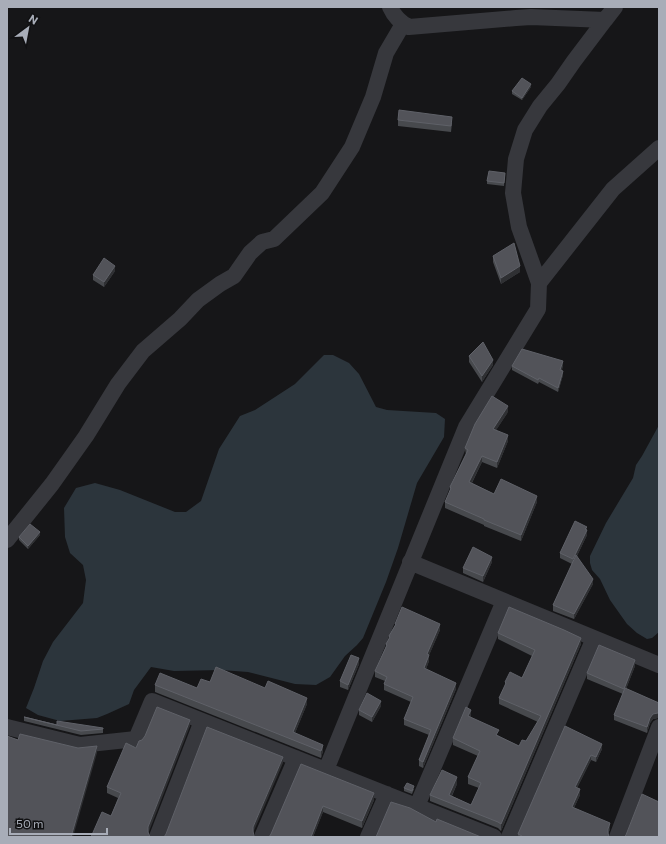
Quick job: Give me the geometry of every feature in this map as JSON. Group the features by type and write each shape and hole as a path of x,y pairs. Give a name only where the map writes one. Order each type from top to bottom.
{"street":[{"path":"390,7 398,20 409,26 516,18 537,12 610,13"},
{"path":"326,770 466,427 538,309 539,283 519,227 513,193 516,159 525,130 536,112 610,13"},
{"path":"7,540 52,484 86,436 118,384 143,351 180,320 198,300 234,276 250,253 262,242 274,239 322,193 352,147 373,97 386,53 403,24"},
{"path":"539,283 612,189 659,148"},
{"path":"410,562 659,665"},
{"path":"417,806 504,601"},
{"path":"509,837 594,638"},
{"path":"7,727 80,745 136,739 152,701 417,806 475,833 494,837"},
{"path":"157,837 202,721"},
{"path":"617,837 659,727"},
{"path":"262,837 296,758"},
{"path":"368,837 387,794"}],"shaded area":[{"path":"324,355 333,355 349,363 359,374 376,407 387,410 436,413 445,419 444,437 417,483 398,548 363,638 345,656 330,677 316,685 295,684 248,672 221,670 174,671 151,667 134,690 129,704 97,718 60,721 38,715 26,708 43,661 53,642 83,603 86,580 83,565 70,553 65,537 64,508 76,488 95,483 120,490 175,512 186,512 201,501 219,449 240,416 255,410 295,384"},
{"path":"659,425 659,632 652,638 647,639 627,624 610,600 600,579 592,570 590,556 606,523 633,478 636,465"}],"building":[{"path":"522,78 531,84 522,98 512,91"},
{"path":"399,110 452,117 451,126 398,120"},
{"path":"489,171 505,173 504,183 487,181"},
{"path":"514,243 520,266 501,278 493,256"},
{"path":"104,258 115,266 104,282 93,275"},
{"path":"483,342 493,360 482,376 469,356"},
{"path":"522,349 563,361 560,370 563,371 558,388 539,378 538,380 512,366"},
{"path":"492,396 508,406 493,429 508,435 497,462 482,456 469,482 494,494 501,479 537,496 521,535 445,502 451,488 450,487 468,450 465,448 475,424"},
{"path":"575,521 587,527 585,529 587,530 573,559 560,553"},
{"path":"30,524 40,532 28,546 19,537"},
{"path":"473,547 492,557 483,576 463,568"},
{"path":"576,555 593,579 574,614 553,605"},
{"path":"402,607 440,624 427,654 429,655 424,668 456,683 423,762 419,760 431,730 404,719 413,697 384,684 387,677 375,671"},
{"path":"509,607 581,638 501,824 430,795 442,770 457,777 449,795 471,805 481,783 468,777 480,751 453,738 466,707 471,710 468,716 499,730 496,735 519,746 522,740 526,741 541,716 499,698 510,672 522,678 535,650 498,633"},
{"path":"599,645 635,660 624,689 587,673"},
{"path":"351,655 359,658 348,685 340,681"},
{"path":"216,667 265,688 268,681 307,698 293,732 323,745 321,751 155,685 160,673 197,688 201,679 210,682"},
{"path":"625,688 659,703 658,713 653,714 647,727 614,715"},
{"path":"367,693 381,701 372,717 359,710"},
{"path":"157,707 190,720 148,827 150,837 91,837 102,812 111,816 121,793 107,787 126,743 136,748 139,741 145,736"},
{"path":"24,717 57,725 57,721 103,729 81,731"},
{"path":"565,726 602,744 596,757 591,755 575,787 580,789 572,807 610,823 608,829 609,837 522,837 518,834"},
{"path":"207,727 283,757 253,827 255,837 164,837"},
{"path":"20,734 78,748 97,746 71,837 7,837 7,736 18,740"},
{"path":"301,764 374,793 362,821 323,806 311,837 269,837"},
{"path":"407,783 414,786 412,791 404,788"},
{"path":"642,794 659,802 659,837 624,837 626,835"},
{"path":"391,802 410,808 436,822 437,819 481,837 376,837"}]}
